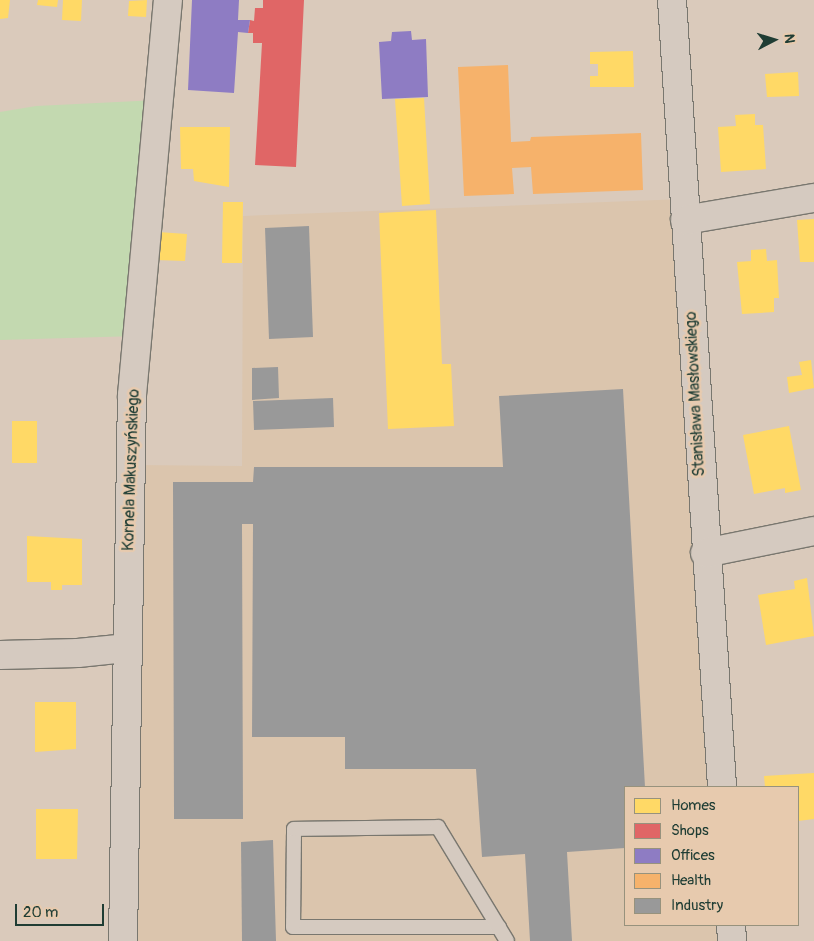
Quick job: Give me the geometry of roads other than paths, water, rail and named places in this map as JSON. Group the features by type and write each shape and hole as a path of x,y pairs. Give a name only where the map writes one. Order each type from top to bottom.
{"street":[{"name":"Kornela Makuszyńskiego","path":"123,941 126,648 132,395 168,0"},
{"name":"Stanisława Masłowskiego","path":"672,0 705,553 722,786"},
{"path":"685,220 814,198"},
{"path":"705,553 814,531"},
{"path":"0,655 78,654 126,648"},
{"path":"731,926 732,941"}],"lane":[{"path":"498,927 293,927 294,829 438,827 507,941"}]}
